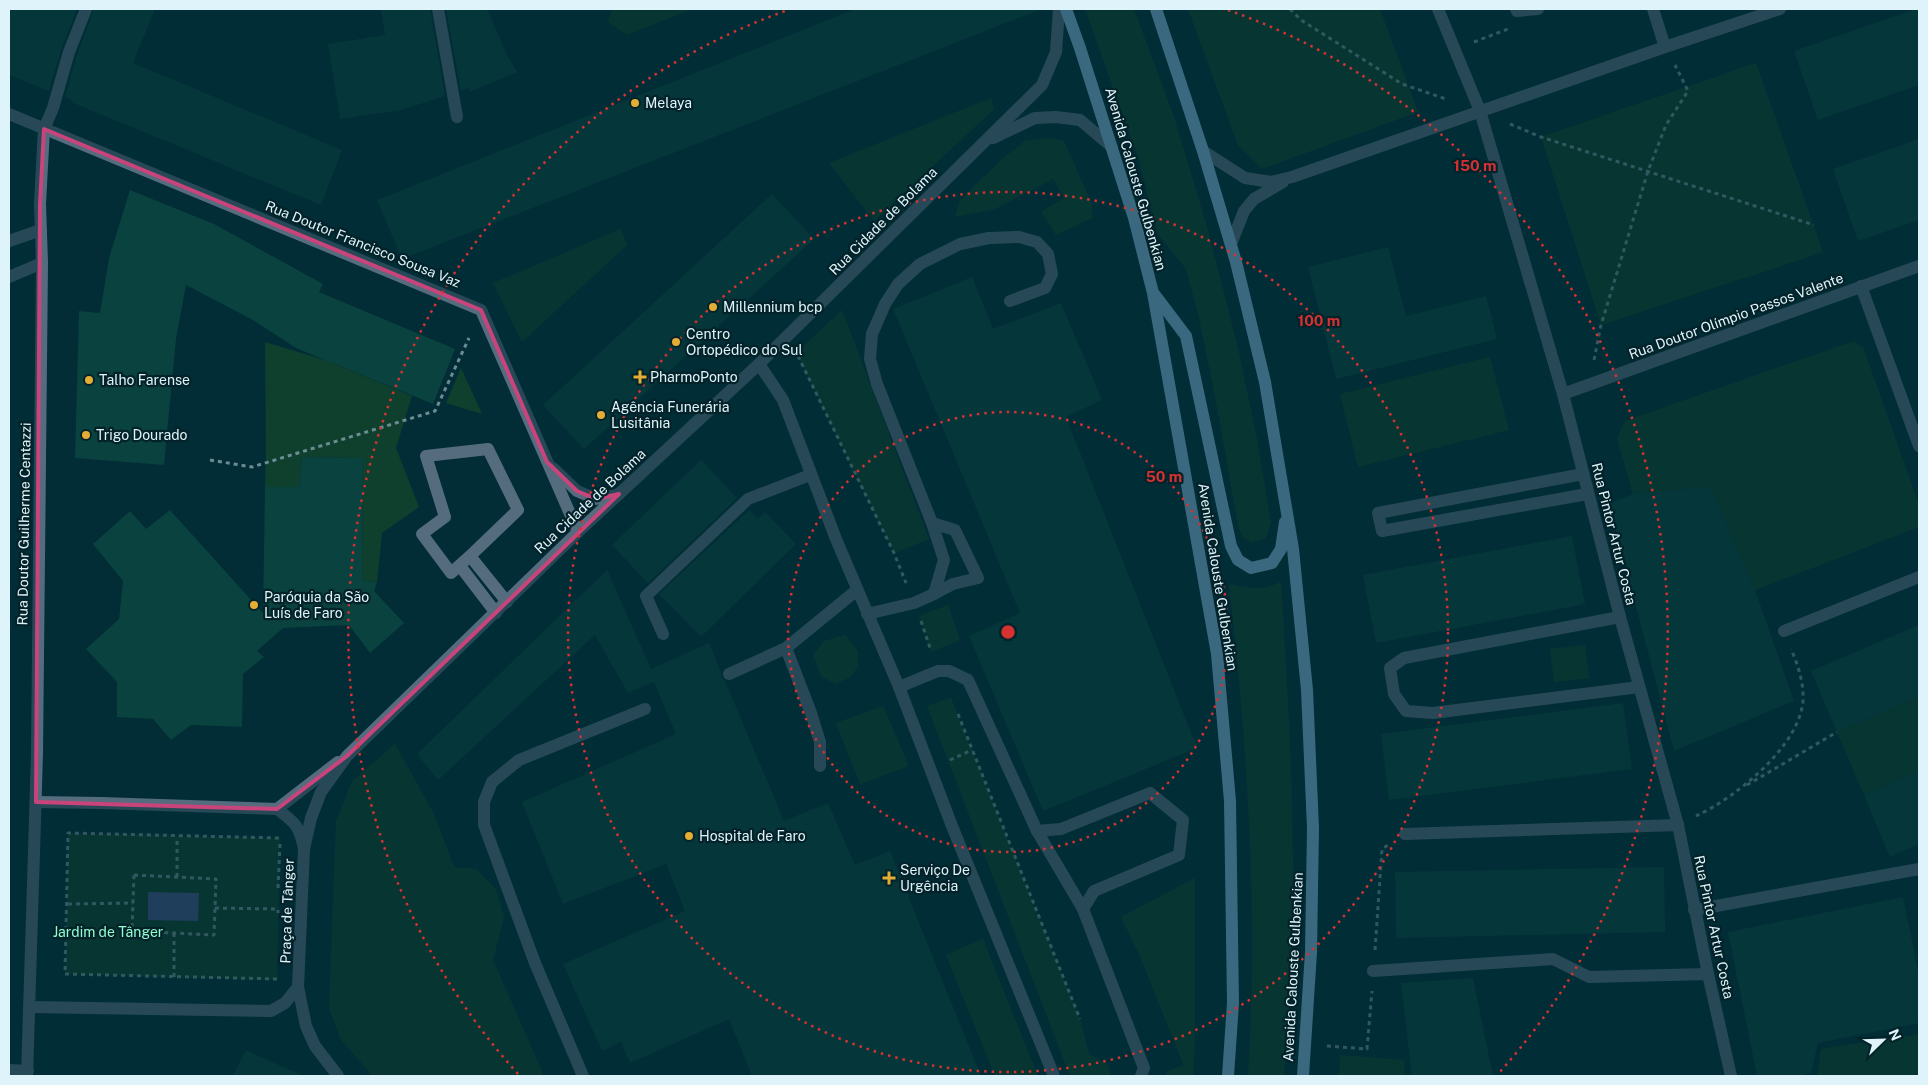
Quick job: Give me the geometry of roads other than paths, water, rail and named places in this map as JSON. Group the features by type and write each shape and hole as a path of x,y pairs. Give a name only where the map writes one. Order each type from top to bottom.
{"main road":[{"name":"Avenida Calouste Gulbenkian","path":"1066,9 1134,218 1153,293 1217,654 1230,801 1233,1003 1228,1076"},
{"name":"Avenida Calouste Gulbenkian","path":"1156,9 1203,151 1231,244 1265,382 1293,549 1307,690 1313,828 1311,952 1303,1076"},
{"path":"1153,293 1186,336 1231,546 1238,560 1251,568 1272,563 1281,549 1286,508"}],"street":[{"name":"Rua Doutor Guilherme Centazzi","path":"28,1074 36,802 42,263 40,204 44,129 53,108 68,52 86,9"},
{"path":"438,9 457,117"},
{"name":"Rua Cidade de Bolama","path":"304,849 311,818 321,792 347,756 578,532 759,364 1042,85 1056,52 1058,9"},
{"name":"Rua Pintor Artur Costa","path":"1438,9 1480,111 1564,394 1620,618 1678,825 1694,910 1731,1076"},
{"path":"1516,10 1538,9"},
{"path":"1653,9 1665,46"},
{"path":"1203,151 1245,178 1271,182 1292,177 1665,46 1780,9"},
{"name":"Rua Doutor Francisco Sousa Vaz","path":"9,114 481,310 547,462"},
{"path":"984,143 1035,118 1056,116 1080,120 1112,147"},
{"path":"1231,244 1244,212 1254,199 1292,177"},
{"path":"9,242 41,230"},
{"path":"934,594 944,560 932,523 877,384 870,358 872,334 885,304 898,284 920,264 960,244 989,238 1019,236 1037,242 1048,254 1052,274 1045,288 1010,301"},
{"path":"9,277 42,263"},
{"name":"Rua Doutor Olímpio Passos Valente","path":"1564,394 1919,266"},
{"path":"1860,286 1919,446"},
{"path":"759,364 783,400 810,475 866,614 899,687 958,842 1054,1076"},
{"path":"488,449 518,510 470,556 452,573 422,534 445,517 426,456 488,449"},
{"path":"547,462 577,491 596,498 619,494"},
{"path":"547,462 578,532"},
{"path":"1583,474 1378,513 1382,531 1588,494"},
{"path":"663,634 646,596 748,499 810,475"},
{"path":"866,614 914,603 953,584 978,578 955,530 932,523"},
{"path":"470,556 507,602"},
{"path":"460,566 496,613"},
{"path":"1784,631 1919,577"},
{"path":"729,674 786,648 857,590"},
{"path":"1620,618 1404,658 1390,668 1394,694 1406,711 1433,713 1639,687"},
{"path":"786,648 820,742 820,766"},
{"path":"899,687 938,671 949,671 968,680 1037,831 1083,909 1144,1068 1141,1076"},
{"path":"583,1076 535,963 484,825 484,802 492,782 519,760 645,709"},
{"name":"Rua Cidade de Bolama","path":"277,809 327,769 347,756"},
{"path":"1037,831 1061,829 1150,793 1183,820 1179,855 1094,891 1083,909"},
{"path":"36,802 277,809"},
{"name":"Praça de Tânger","path":"277,809 289,818 301,833 304,849 298,987 306,1026 315,1046 338,1076"},
{"path":"1406,834 1678,825"},
{"path":"1694,910 1919,869"},
{"path":"1373,971 1553,959 1589,977 1708,974"},
{"path":"30,1007 271,1011 285,1003 298,987"},
{"path":"9,1070 28,1074"}],"water":[{"path":"148,892 199,893 198,921 148,920"}],"place":[{"name":"Melaya","path":"635,103"},
{"name":"Millennium bcp","path":"713,307"},
{"name":"Centro Ortopédico do Sul","path":"676,342"},
{"name":"PharmoPonto","path":"640,377"},
{"name":"Talho Farense","path":"89,380"},
{"name":"Agência Funerária Lusitânia","path":"601,415"},
{"name":"Trigo Dourado","path":"86,435"},
{"name":"Paróquia da São Luís de Faro","path":"254,605"},
{"name":"Hospital de Faro","path":"689,836"},
{"name":"Serviço De Urgência","path":"889,878"}],"park label":[{"name":"Jardim de Tânger","path":"108,932"}]}
